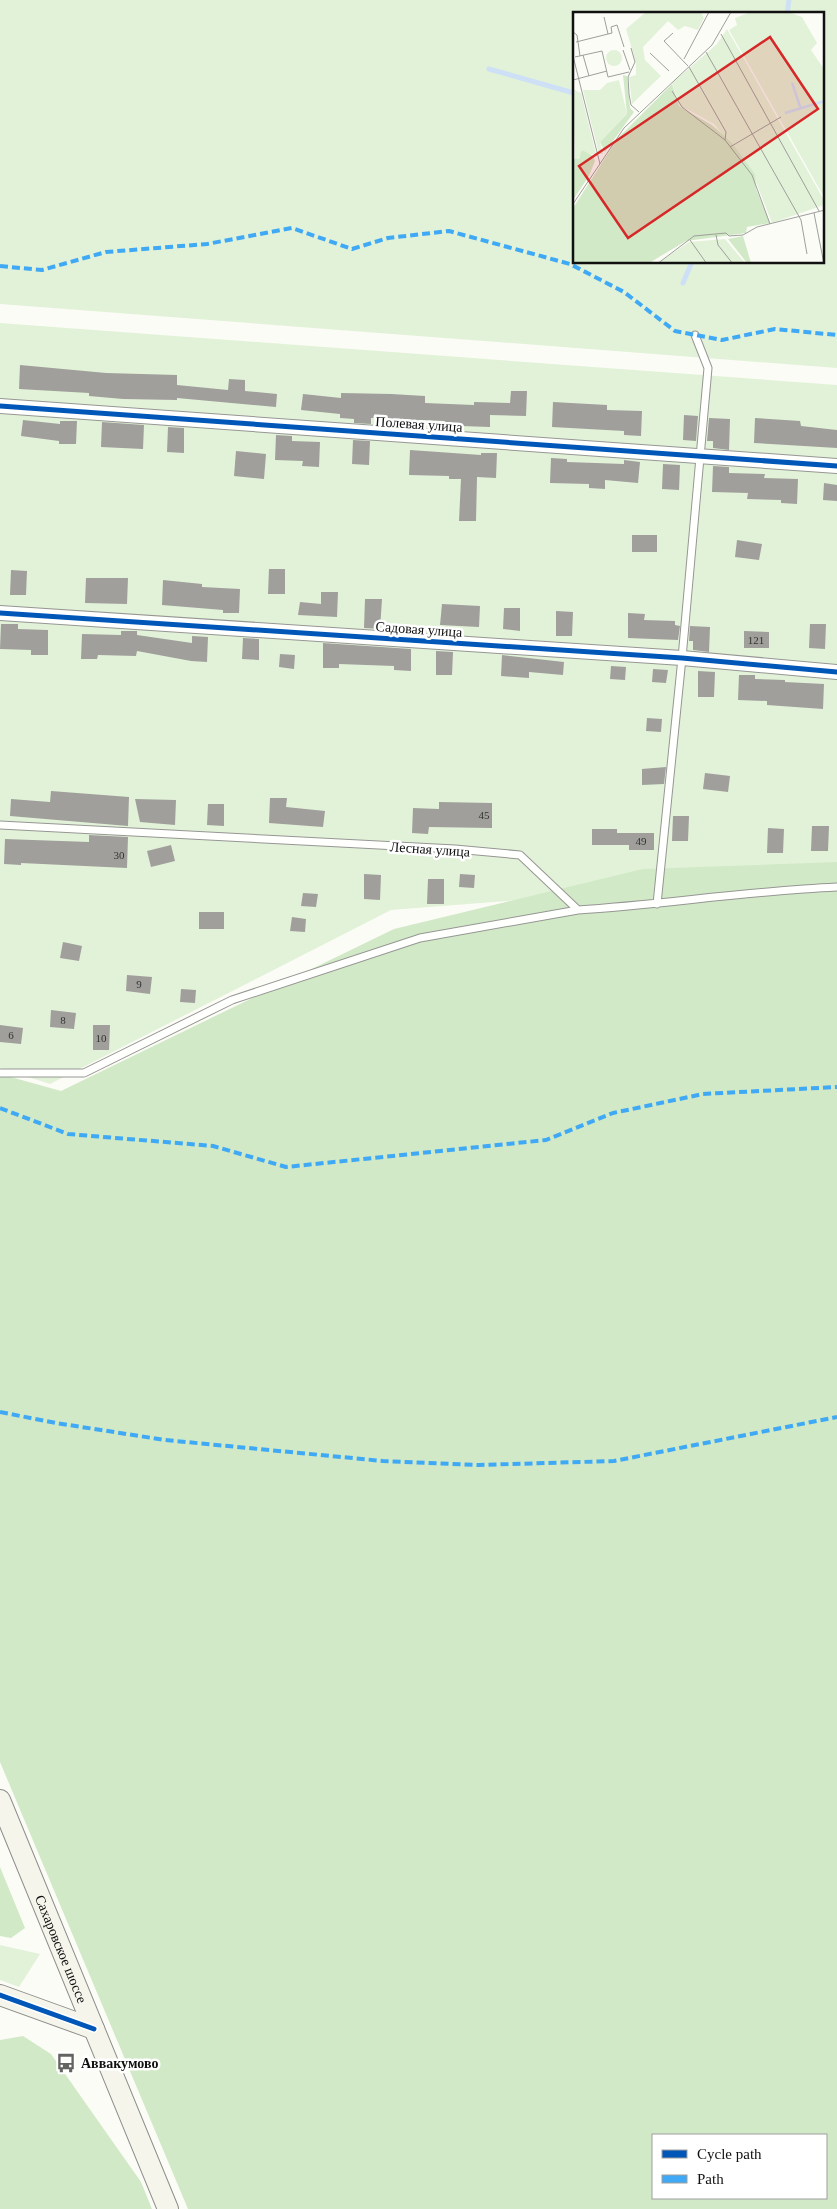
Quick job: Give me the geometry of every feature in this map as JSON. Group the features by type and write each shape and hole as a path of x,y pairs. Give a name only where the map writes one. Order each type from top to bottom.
{"main road":[{"name":"Сахаровское шоссе","path":"0,1800 168,2209"},
{"path":"0,1995 94,2029"}],"street":[{"name":"Полевая улица","path":"0,406 699,454 837,466"},
{"name":"Садовая улица","path":"0,613 682,658 837,672"}],"lane":[{"path":"657,904 682,658 708,368 694,335"},
{"name":"Лесная улица","path":"0,825 520,855 578,910"},
{"path":"0,1073 84,1074 232,1000 420,938 578,910 657,904 768,890 837,887"}],"green space":[{"path":"0,0 837,0 837,368 0,304"},
{"path":"0,323 837,385 837,875 391,910 50,1084 0,1068"},
{"path":"837,862 837,2209 188,2209 0,1762 0,1074 61,1091 394,929 643,869"},
{"path":"0,1867 25,1928 11,1938 0,1936"},
{"path":"0,1945 40,1954 19,1987 0,1980"},
{"path":"23,2036 51,2054 141,2182 152,2209 0,2209 0,2040"}],"building":[{"path":"20,365 106,373 177,375 177,385 228,390 229,379 245,380 245,391 277,394 276,407 177,398 177,400 123,399 89,396 89,393 19,389"},
{"path":"511,391 527,391 526,416 490,415 490,427 461,426 461,429 444,428 445,421 371,418 371,424 354,423 354,419 340,418 340,414 301,410 303,394 341,398 341,393 425,396 425,403 474,405 474,402 510,403"},
{"path":"553,402 607,405 607,410 642,411 641,436 624,435 624,431 552,427"},
{"path":"684,415 698,416 696,441 683,440"},
{"path":"709,418 730,419 729,450 713,448 713,441 707,441"},
{"path":"755,418 800,421 801,426 837,430 837,448 754,443"},
{"path":"23,420 60,424 60,421 77,421 76,444 59,444 59,441 21,436"},
{"path":"102,422 144,425 143,449 101,447"},
{"path":"168,427 184,428 184,453 167,452"},
{"path":"276,435 292,436 292,441 320,442 319,467 302,466 303,461 275,460"},
{"path":"353,440 370,441 369,465 352,464"},
{"path":"410,450 481,455 481,453 497,453 496,478 477,477 476,521 459,521 461,479 449,479 449,476 409,475"},
{"path":"236,451 266,454 264,479 234,476"},
{"path":"551,458 567,459 567,462 624,464 624,460 640,462 638,483 605,480 605,489 589,488 589,484 550,483"},
{"path":"663,464 680,465 679,490 662,489"},
{"path":"713,466 729,467 729,473 765,474 764,478 798,479 797,504 781,503 781,500 747,499 748,493 712,492"},
{"path":"824,483 837,485 837,501 823,500"},
{"path":"632,535 657,535 657,552 632,552"},
{"path":"737,540 762,544 759,560 735,557"},
{"path":"269,569 285,569 285,594 268,594"},
{"path":"11,570 27,571 26,595 10,595"},
{"path":"86,578 128,578 127,604 85,603"},
{"path":"163,580 202,584 202,587 240,589 239,613 223,613 223,610 162,605"},
{"path":"321,592 338,592 337,617 298,615 300,602 321,604"},
{"path":"365,599 382,599 380,629 364,628"},
{"path":"442,604 480,606 479,627 440,625"},
{"path":"504,608 520,608 520,631 503,629"},
{"path":"556,611 573,612 572,636 556,636"},
{"path":"628,613 645,614 644,620 675,621 675,625 680,626 678,640 628,638"},
{"path":"1,624 18,624 18,629 48,630 48,655 31,655 31,650 0,649"},
{"path":"810,624 826,624 825,649 809,648"},
{"path":"690,626 710,627 709,652 693,650 693,641 689,641"},
{"path":"121,631 137,631 137,635 192,643 192,636 208,637 207,662 137,651 136,656 98,655 97,659 81,659 82,634 121,635"},
{"path":"744,631 769,632 769,648 744,648"},
{"path":"243,638 259,639 259,660 242,659"},
{"path":"323,643 411,649 411,671 394,670 394,666 339,664 339,668 323,668"},
{"path":"436,651 453,652 452,675 436,675"},
{"path":"280,654 295,655 294,669 279,667"},
{"path":"502,655 564,662 563,675 529,672 529,678 501,676"},
{"path":"611,666 626,667 625,680 610,679"},
{"path":"653,669 668,670 666,683 652,682"},
{"path":"698,671 715,672 714,697 698,697"},
{"path":"739,675 755,675 755,679 824,684 823,709 767,705 767,701 738,700"},
{"path":"647,718 662,719 661,732 646,731"},
{"path":"666,767 664,784 642,785 642,769"},
{"path":"705,773 730,776 728,792 703,789"},
{"path":"51,791 129,797 128,826 10,816 11,799 50,802"},
{"path":"270,798 287,798 286,807 325,811 323,827 269,823"},
{"path":"135,799 176,800 175,825 140,822"},
{"path":"439,802 492,803 492,828 429,827 428,834 412,833 413,808 439,809"},
{"path":"208,804 224,804 224,826 207,825"},
{"path":"673,816 689,816 688,841 672,841"},
{"path":"812,826 829,826 828,851 811,851"},
{"path":"768,828 784,829 783,853 767,853"},
{"path":"592,829 617,829 617,833 654,833 654,850 629,850 629,845 592,845"},
{"path":"89,835 128,837 127,868 21,863 21,865 4,864 5,839 89,842"},
{"path":"171,845 175,861 151,867 147,851"},
{"path":"364,874 381,875 380,900 364,899"},
{"path":"460,874 475,875 474,888 459,887"},
{"path":"428,879 444,879 444,904 427,904"},
{"path":"303,893 318,894 316,907 301,906"},
{"path":"199,912 224,912 224,929 199,929"},
{"path":"292,917 306,919 305,932 290,931"},
{"path":"63,942 82,946 79,961 60,958"},
{"path":"127,975 152,977 150,994 126,991"},
{"path":"181,989 196,990 195,1003 180,1002"},
{"path":"51,1010 76,1013 74,1029 50,1027"},
{"path":"0,1025 23,1028 21,1044 0,1042"},
{"path":"93,1025 110,1025 109,1050 93,1050"}],"waterway":[{"path":"787,12 789,0"},
{"path":"489,69 573,93"},
{"path":"683,283 691,264"}],"marked path":[{"path":"0,266 42,270 106,252 207,244 292,228 352,249 388,238 449,231 570,264 624,292 675,331 722,340 775,329 837,335"},
{"path":"0,1108 68,1134 213,1146 286,1167 546,1140 613,1113 703,1094 837,1087"},
{"path":"0,1412 165,1440 383,1461 479,1465 614,1461 837,1417"}],"cycle path":[{"path":"0,406 837,466"},
{"path":"0,613 682,658 837,672"},
{"path":"0,1995 94,2029"}],"place":[{"name":"Аввакумово","path":"66,2063"}]}
